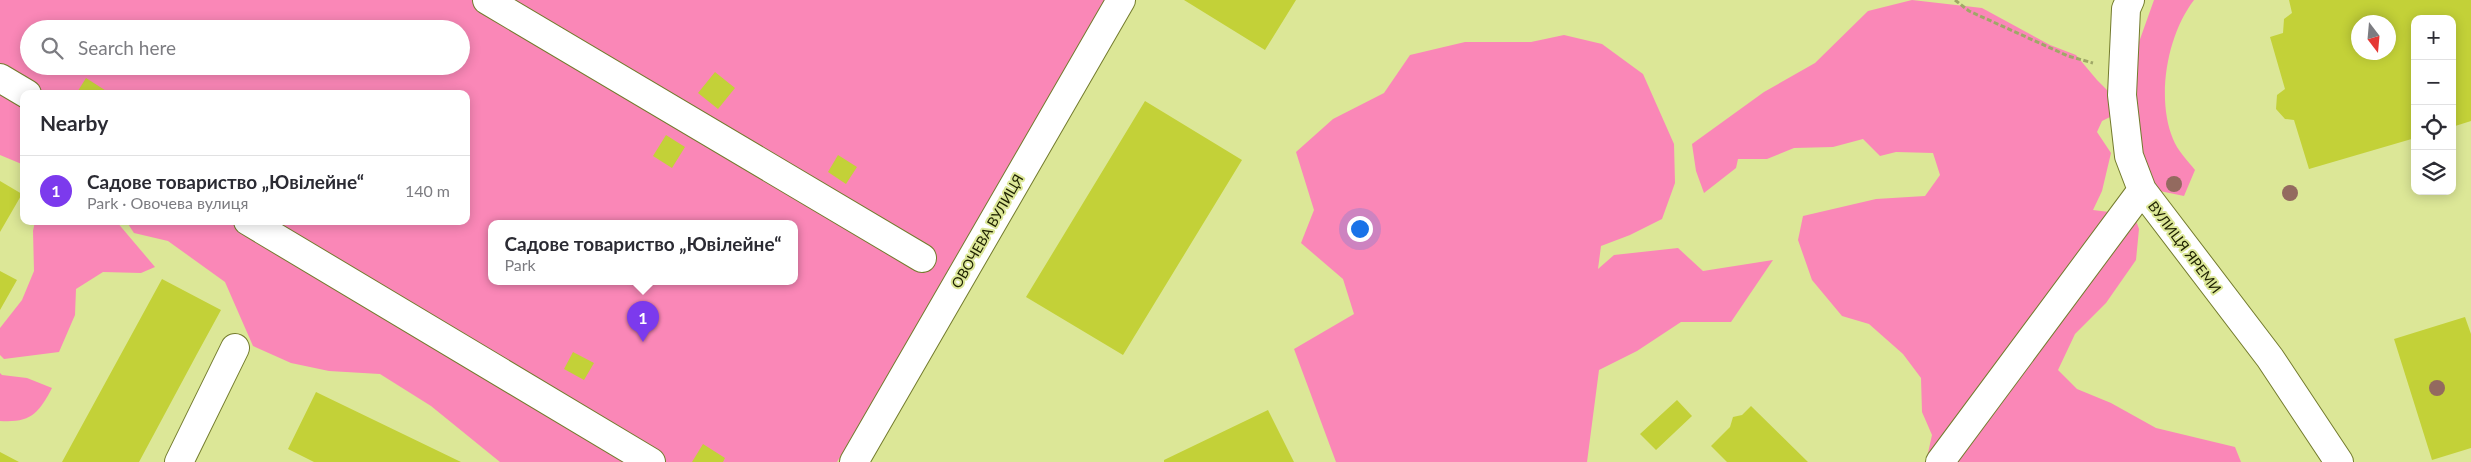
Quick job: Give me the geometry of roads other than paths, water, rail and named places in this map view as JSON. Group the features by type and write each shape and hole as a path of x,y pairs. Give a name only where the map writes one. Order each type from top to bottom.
{"street":[{"path":"487,0 922,258"},
{"name":"ОВОЧЕВА ВУЛИЦЯ","path":"854,462 1121,0"},
{"name":"ВУЛИЦЯ ЯРЕМИ","path":"2130,0 2126,9 2122,95 2129,156 2142,190 2270,358 2340,462"},
{"path":"0,78 21,90"},
{"path":"1940,462 2142,190"},
{"path":"255,225 651,462"},
{"path":"179,462 235,348"}],"place":[{"name":"Садове товариство „Ювілейне“","path":"643,342"}]}
